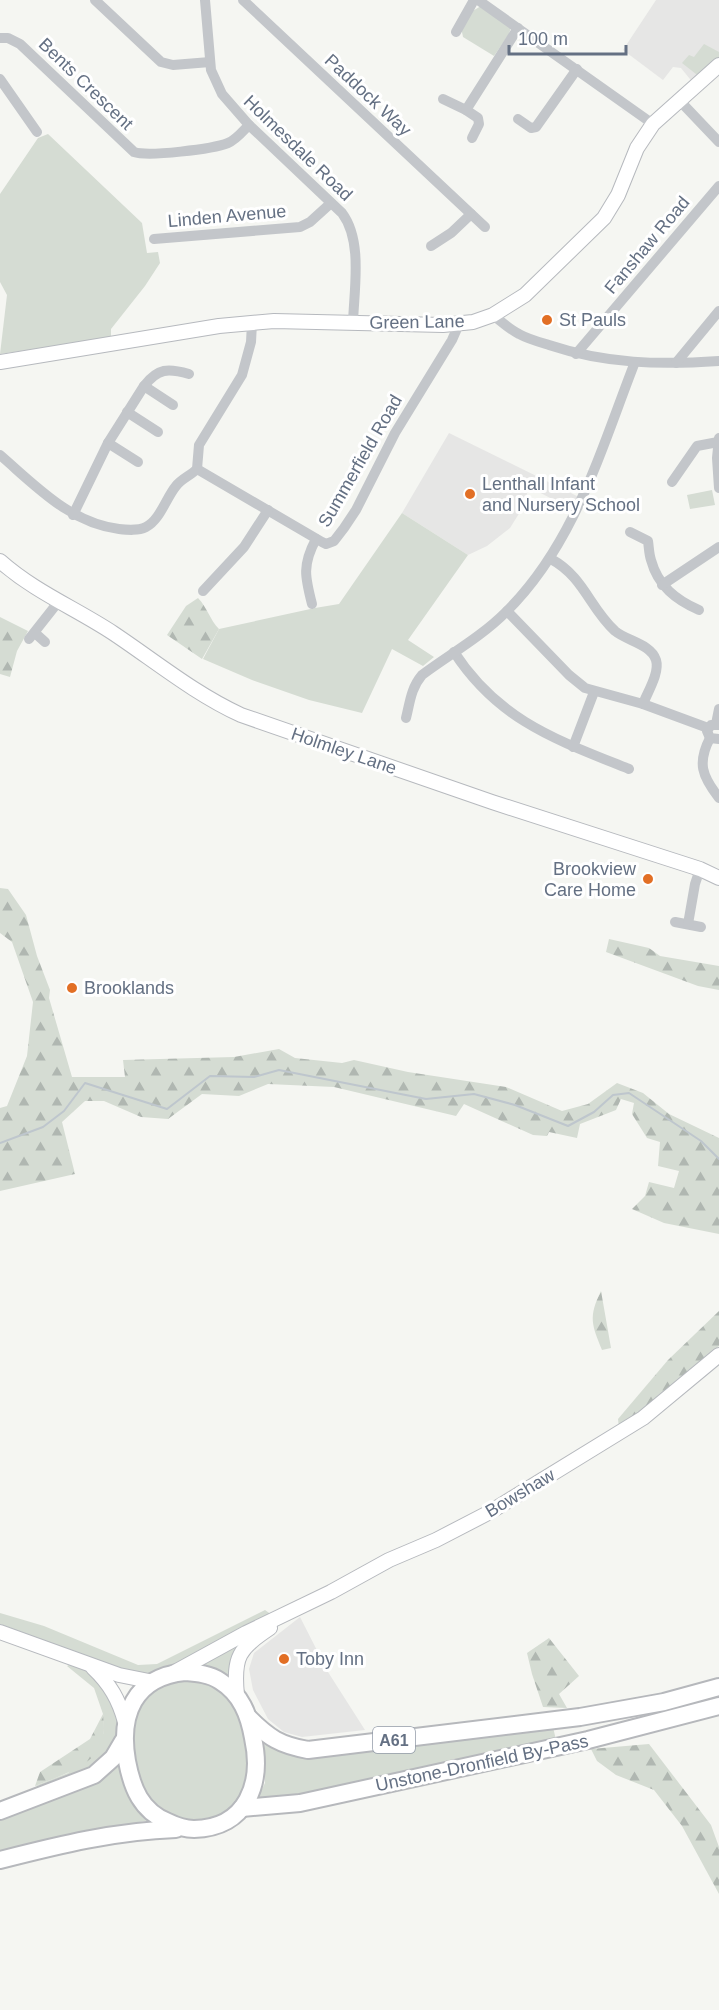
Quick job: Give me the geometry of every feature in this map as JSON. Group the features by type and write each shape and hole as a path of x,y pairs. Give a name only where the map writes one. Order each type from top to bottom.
{"highway":[{"name":"Bowshaw","path":"200,1673 219,1680 237,1695 249,1718 258,1765 255,1783 242,1808 218,1824 208,1828 182,1828 150,1812 135,1793 123,1741 125,1722 131,1704 154,1682 171,1674 200,1673"},
{"name":"Unstone-Dronfield By-Pass","path":"249,1718 280,1743 308,1750 580,1717 664,1702 719,1687"},
{"name":"Unstone-Dronfield By-Pass","path":"242,1808 300,1803 588,1740 719,1706"},
{"path":"0,1811 94,1775 113,1758 123,1741"},
{"path":"0,1860 101,1836 139,1830 182,1828"}],"main road":[{"name":"Green Lane","path":"0,362 187,331 252,323 459,324 493,315 525,295 604,218 618,195 637,148 652,124 719,65"},
{"name":"Holmley Lane","path":"0,561 31,586 113,633 210,699 241,715 492,802 700,869 719,878"},
{"name":"Bowshaw","path":"171,1674 389,1560 436,1540 490,1512 612,1439 656,1409 719,1354"},
{"name":"Bowshaw","path":"237,1695 235,1674 238,1658 246,1646 304,1605"},
{"path":"0,1632 119,1675 154,1682"},
{"path":"88,1662 105,1680 120,1703 125,1722"}],"street":[{"path":"96,0 161,62 172,65 210,62"},
{"name":"Holmesdale Road","path":"204,0 213,78 222,94 249,125 342,213 352,232 355,260 353,323"},
{"name":"Paddock Way","path":"243,0 485,226"},
{"path":"456,32 476,0 652,124"},
{"path":"466,110 518,28"},
{"name":"Bents Crescent","path":"0,38 8,38 20,44 129,148 140,154 159,154 227,143 249,125"},
{"path":"518,119 531,128 536,127 577,69"},
{"path":"0,79 37,132"},
{"path":"444,99 466,110 480,121 472,138"},
{"path":"679,100 719,142"},
{"name":"Fanshaw Road","path":"576,354 719,186"},
{"name":"Linden Avenue","path":"154,239 300,227 310,222 331,202"},
{"path":"430,246 450,233 471,214"},
{"path":"676,363 719,311"},
{"path":"493,315 525,337 576,354 613,361 676,363 719,361"},
{"path":"0,455 74,515 93,524 114,529 135,530 146,527 158,516 180,482 197,469 199,446 242,375 251,342 252,323"},
{"name":"Summerfield Road","path":"197,469 316,539 326,544 330,543 356,510 386,448 452,340 459,324"},
{"path":"406,718 416,684 422,675 479,636 507,611 551,559 580,505 635,362"},
{"path":"74,515 108,443 144,386 164,370 189,374"},
{"path":"144,386 173,405"},
{"path":"127,412 158,432"},
{"path":"719,438 717,459 719,488"},
{"path":"672,482 697,446 718,442"},
{"path":"108,443 138,462"},
{"path":"203,591 244,547 268,510"},
{"path":"630,532 648,541 653,567 662,585 677,599 699,610"},
{"path":"314,597 305,568 309,552 316,539"},
{"path":"662,585 719,547"},
{"path":"551,559 576,578 609,626 625,639 647,649 652,654 656,671 643,704"},
{"path":"45,642 32,636 59,602"},
{"path":"507,611 577,683 594,692 643,704 714,731"},
{"path":"454,652 472,677 499,705 529,726 573,747 630,769"},
{"path":"573,747 594,692"},
{"path":"719,709 714,731 704,750 702,762 707,780 719,798"},
{"path":"688,924 700,869"},
{"path":"675,922 701,927"}],"shaded area":[{"path":"656,0 719,0 719,66 694,84 681,68 673,67 663,80 623,50"},
{"name":"Lenthall Infant and Nursery School","path":"449,433 579,497 573,510 533,489 528,491 520,512 510,528 487,546 468,555 402,513"},
{"path":"300,1617 328,1672 365,1730 302,1737 284,1732 268,1719 253,1690 249,1669 254,1653"}],"green space":[{"path":"481,6 511,27 509,34 494,56 463,37 461,27 471,12"},
{"path":"704,44 719,52 719,59 698,75 682,63 689,55 694,57"},
{"path":"48,134 142,223 147,253 158,252 160,263 111,329 111,338 0,354 7,295 0,282 0,194 38,138"},
{"path":"712,490 715,505 690,509 687,495"},
{"path":"402,513 468,555 408,640 434,657 423,666 392,649 362,713 309,700 252,680 203,659 219,629 339,604"},
{"path":"198,598 219,629 202,659 167,635 186,606"},
{"path":"0,617 28,631 17,651 10,677 0,674"},
{"path":"0,888 8,889 26,915 37,956 50,990 49,998 72,1077 125,1077 123,1060 234,1057 279,1049 295,1058 342,1063 354,1060 408,1072 506,1087 562,1111 588,1104 617,1083 643,1093 669,1114 719,1138 719,1234 664,1223 632,1209 645,1196 649,1182 674,1188 679,1171 658,1166 660,1142 647,1138 632,1114 634,1103 621,1099 616,1110 580,1124 577,1138 549,1132 547,1136 533,1135 464,1104 456,1116 334,1087 268,1084 239,1096 202,1094 168,1119 141,1117 104,1101 85,1101 62,1122 75,1174 0,1191 0,1108 7,1106 27,1056 33,1002 12,942 0,933"},
{"path":"609,939 649,948 660,956 719,966 719,990 698,986 606,952"},
{"path":"601,1291 611,1348 602,1350 593,1321 594,1308"},
{"path":"719,1311 719,1346 619,1428 618,1419 668,1360"},
{"path":"265,1610 272,1615 171,1667 149,1675 135,1674 0,1624 0,1613 44,1626 138,1665 157,1664"},
{"path":"248,1638 234,1657 228,1680 199,1666"},
{"path":"549,1638 579,1676 559,1694 567,1708 543,1707 532,1674 527,1653"},
{"path":"74,1662 87,1668 116,1705 119,1724 115,1744 90,1768 57,1784 35,1786 68,1773 104,1733 103,1714 94,1688 67,1666"},
{"path":"185,1679 213,1684 226,1694 239,1708 250,1745 250,1784 227,1815 192,1825 154,1809 139,1785 130,1730 140,1704 149,1694 171,1682"},
{"path":"103,1714 103,1740 92,1758 74,1770 35,1786 40,1772 90,1739"},
{"path":"553,1727 556,1740 292,1799 255,1803 265,1783 264,1739 309,1756 368,1752"},
{"path":"649,1744 711,1825 719,1847 719,1894 682,1826 654,1790 616,1775 597,1761 591,1749"},
{"path":"118,1756 126,1792 150,1820 54,1838 0,1855 0,1816"}],"waterway":[{"path":"0,1143 43,1127 64,1111 85,1083 167,1109 210,1076 254,1077 279,1070 426,1099 474,1094 515,1105 568,1126 594,1112 613,1095 629,1093 701,1141 719,1159"}],"place":[{"name":"St Pauls","path":"547,320"},
{"name":"Lenthall Infant and Nursery School","path":"470,494"},
{"name":"Brookview Care Home","path":"648,879"},
{"name":"Brooklands","path":"72,988"},
{"name":"Toby Inn","path":"284,1659"}]}
